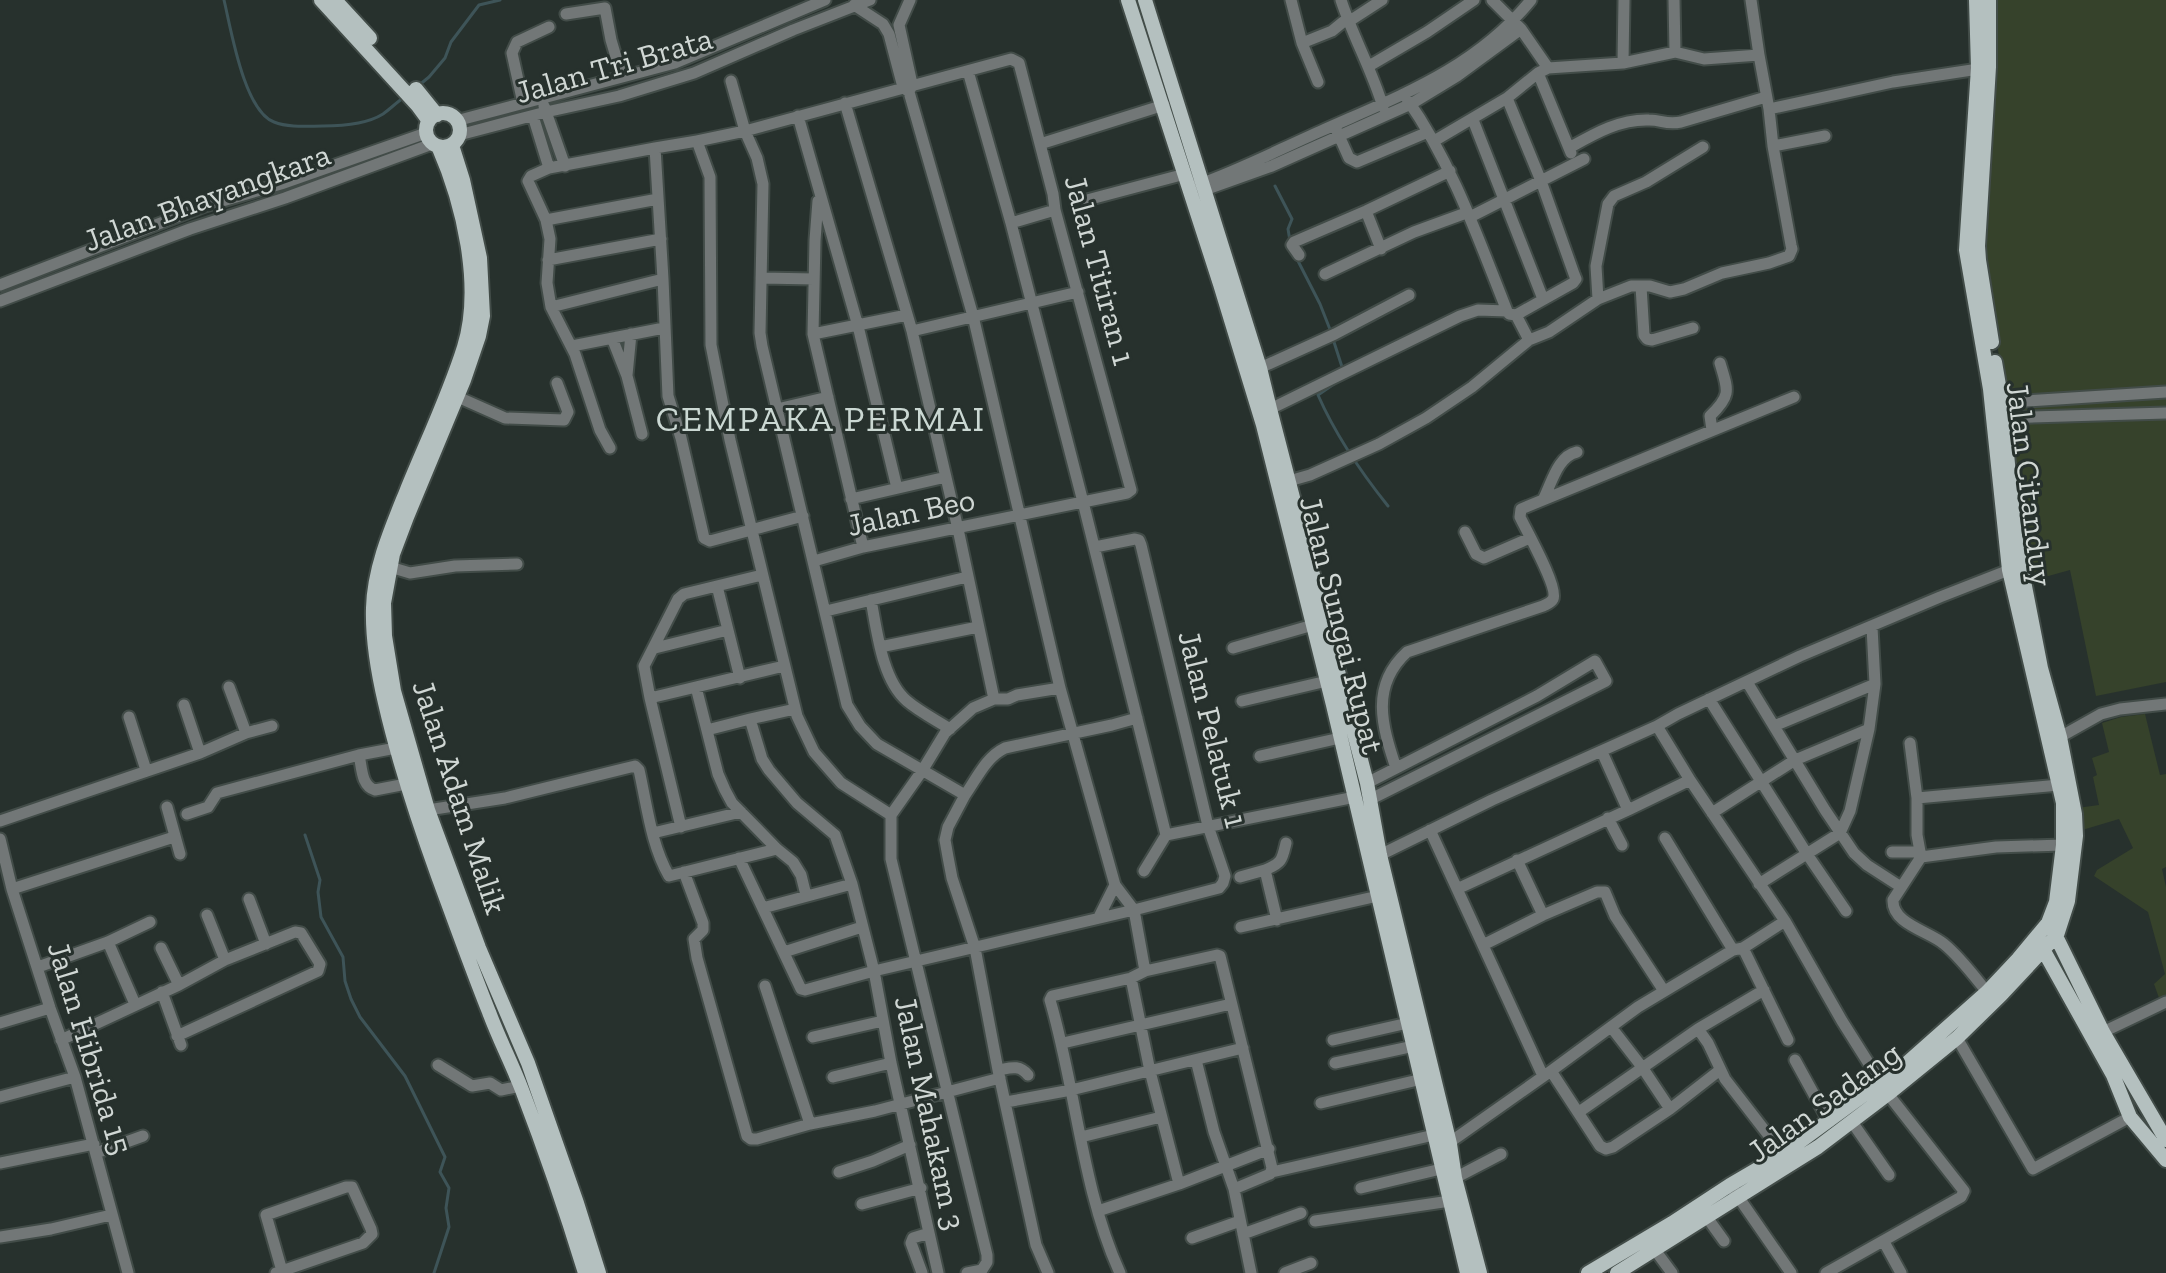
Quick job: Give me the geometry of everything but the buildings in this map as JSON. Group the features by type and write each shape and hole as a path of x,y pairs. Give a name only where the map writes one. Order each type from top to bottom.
{"main road":[{"name":"Jalan Sungai Rupat","path":"1128,0 1260,368 1371,799 1408,1023 1480,1273"},
{"name":"Jalan Sungai Rupat","path":"1145,0 1257,405 1378,896 1395,943 1441,1142 1441,1169 1467,1273"},
{"name":"Jalan Citanduy","path":"1976,0 1984,68"},
{"name":"Jalan Citanduy","path":"1885,1089 2018,959 2040,944 2052,929 2068,901 2076,836 2075,814 2060,737 2041,668 2015,535 1979,260 1989,0"},
{"name":"Jalan Adam Malik","path":"330,2 422,102 441,132 461,216 471,276 469,326 452,395 390,567 384,603 385,636 406,784 421,804"},
{"name":"Jalan Adam Malik","path":"452,395 386,541 372,604 380,680 585,1273"},
{"name":"Jalan Citanduy","path":"1997,411 2009,570 2063,803 2063,845 2052,929"},
{"path":"2052,929 2103,1032 2166,1140"},
{"path":"2040,944 2113,1075 2130,1117 2166,1160"},
{"name":"Jalan Sadang","path":"1617,1273 1706,1216 1734,1191 1818,1147 1852,1122 1885,1089 1957,1038 2040,944"},
{"name":"Jalan Adam Malik","path":"472,951 528,1063 599,1273"},
{"path":"1588,1273 1672,1223 1734,1191 1829,1122 1885,1089"}],"street":[{"name":"Jalan Tri Brata","path":"441,132 523,103 675,63 825,0"},
{"name":"Jalan Tri Brata","path":"441,132 533,116 619,96 694,73 870,0"},
{"path":"908,88 899,25 910,0"},
{"path":"1291,0 1302,43 1318,82"},
{"path":"1341,0 1384,109"},
{"path":"1302,43 1332,31 1382,0"},
{"path":"1369,66 1474,0"},
{"path":"1325,274 1414,232 1468,215 1505,199 1578,162 1569,148 1543,70 1518,25 1492,0"},
{"path":"1087,200 1194,186 1408,99 1518,25 1531,0"},
{"path":"1623,63 1624,0"},
{"path":"1674,0 1675,52"},
{"path":"1289,481 1379,444 1447,405 1529,340 1549,332 1598,299 1631,286 1670,292 1684,289 1722,273 1789,256 1792,249 1751,0"},
{"path":"566,14 604,4 622,77"},
{"path":"854,5 883,24 908,88 973,316 1072,733 1115,885 1134,910 1145,971"},
{"path":"788,16 793,30"},
{"path":"523,103 512,53 517,42 549,27"},
{"path":"1337,130 1349,158 1357,162 1473,120 1543,70 1623,63 1675,52 1704,59 1759,55"},
{"name":"Jalan Titiran 1","path":"968,71 1011,59 1019,63 1055,210 1131,490"},
{"path":"1569,148 1602,129 1648,119 1668,124 1768,103 1984,68"},
{"path":"610,448 600,430 572,346 551,307 547,283 550,239 546,220 528,181 531,176 549,168 745,131 968,71 1032,302 1166,835 1144,871"},
{"path":"731,81 763,184 760,333 847,705 860,726 877,744 965,795"},
{"path":"542,98 565,166"},
{"path":"1270,409 1460,316 1478,310 1512,313 1573,283 1576,279 1507,98"},
{"path":"1408,99 1450,171 1512,313 1529,340"},
{"path":"845,103 912,331 994,699"},
{"path":"1040,144 1164,105"},
{"path":"533,116 549,168"},
{"path":"798,116 858,326 897,488"},
{"path":"1473,120 1543,299"},
{"path":"0,285 205,206 441,132"},
{"name":"Jalan Bhayangkara","path":"0,301 190,229 336,179 441,132"},
{"path":"1773,146 1825,136"},
{"path":"697,141 710,177 711,345 795,709 814,752 841,783 891,815"},
{"path":"1598,299 1596,266 1608,204 1614,196 1646,182 1703,147"},
{"path":"655,148 668,396 704,538 710,541 803,516"},
{"path":"332,166 336,179"},
{"path":"1299,255 1292,245 1294,242 1450,171"},
{"path":"819,193 813,334 863,547"},
{"path":"546,220 658,199"},
{"path":"1011,223 1055,210"},
{"path":"1366,211 1381,249"},
{"path":"548,260 661,239"},
{"path":"761,278 814,279"},
{"path":"551,307 663,279"},
{"path":"1641,286 1644,335 1647,339 1693,328"},
{"path":"912,331 1078,292"},
{"path":"1260,368 1335,334 1409,295"},
{"path":"813,334 907,315"},
{"path":"572,346 664,328"},
{"path":"627,376 631,334"},
{"path":"612,338 627,376 642,434"},
{"path":"1712,430 1710,416 1725,401 1727,386 1720,363"},
{"path":"452,395 505,418 564,420 568,412 557,383"},
{"path":"1997,411 2166,392"},
{"path":"777,409 828,397"},
{"path":"1396,768 1383,727 1382,713 1386,680 1395,663 1407,652 1550,603 1554,597 1519,512 1525,506 1794,397"},
{"path":"1997,411 2166,413"},
{"path":"1544,498 1566,455 1577,452"},
{"path":"851,499 946,477"},
{"name":"Jalan Beo","path":"814,561 863,547 1131,490"},
{"path":"1465,532 1476,554 1484,558 1530,538"},
{"name":"Jalan Pelatuk 1","path":"874,971 1134,910 1219,888 1223,883 1225,876 1208,826 1141,545 1135,539 1095,547"},
{"path":"390,567 410,573 455,566 517,564"},
{"path":"1380,855 1860,630 2009,570"},
{"path":"681,827 644,666 678,599 684,594 762,575"},
{"path":"826,611 967,577"},
{"path":"717,586 740,678"},
{"path":"871,600 880,647 892,685 906,700 950,729"},
{"path":"1233,648 1313,625"},
{"path":"880,647 978,627"},
{"path":"1759,884 1840,833 1850,811 1869,729 1875,684 1872,627"},
{"path":"655,648 728,630"},
{"path":"1367,783 1537,696 1595,661 1606,681 1371,799"},
{"path":"650,698 784,666"},
{"path":"1242,701 1327,681"},
{"path":"1747,682 1854,853 1901,887"},
{"path":"1774,726 1875,684"},
{"path":"229,687 246,733"},
{"path":"696,687 718,774 725,790 732,803 793,862 801,875 806,895"},
{"path":"967,1273 982,1270 987,1255 891,859 891,815 945,733 973,708 994,699 1060,688"},
{"path":"1537,696 1547,712"},
{"path":"1709,699 1846,911"},
{"path":"2060,737 2101,714 2166,704"},
{"path":"184,705 200,753"},
{"path":"707,730 795,709"},
{"path":"129,717 146,770"},
{"path":"1048,1273 1036,1245 975,948 952,878 945,840 948,827 965,795 995,753 1005,748 1137,718"},
{"path":"750,719 762,759 769,770 797,803 835,835 852,884 874,971"},
{"path":"0,821 272,726"},
{"path":"1657,726 1785,921 1885,1089 1964,1193 1826,1273"},
{"path":"1712,813 1795,760 1869,729"},
{"path":"1260,756 1340,738"},
{"path":"1910,743 1920,855 1893,900 1895,912 1909,924 1946,945 1987,992"},
{"path":"187,814 208,807 217,793 359,755 403,747"},
{"path":"1602,752 1628,810"},
{"path":"359,755 366,785 370,789 406,784"},
{"path":"421,804 505,798 635,766 639,770 653,833 668,875 672,877 777,849"},
{"path":"1457,889 1690,780"},
{"path":"1917,798 2059,785"},
{"path":"1166,835 1355,797"},
{"path":"167,807 180,854"},
{"path":"653,833 741,812"},
{"path":"1608,818 1622,845"},
{"path":"1430,830 1547,1074 1579,1112 1600,1146 1606,1149 1613,1147 1670,1109 1720,1070"},
{"path":"8,890 174,837"},
{"path":"1665,838 1764,990 1788,1040"},
{"name":"Jalan Hibrida 15","path":"0,839 8,890 75,1077 128,1273"},
{"path":"1240,877 1282,861 1286,843"},
{"path":"1892,852 1920,855 1996,847 2063,845"},
{"path":"739,858 784,952 862,927"},
{"path":"1517,860 1543,915"},
{"path":"1265,870 1277,920"},
{"path":"684,872 704,927 694,939 697,958 747,1136 757,1139 947,1093 1017,1067 1028,1075"},
{"path":"763,908 852,884"},
{"path":"1099,917 1115,885"},
{"path":"1483,945 1543,915 1597,892 1605,892 1615,916 1664,991"},
{"path":"1241,927 1378,896"},
{"path":"249,899 266,944"},
{"path":"207,915 225,960"},
{"path":"1234,1189 1272,1172 1441,1142 1547,1074 1664,991 1785,921"},
{"path":"38,967 108,942 150,922"},
{"path":"61,1040 225,960 300,932 320,964 319,969 179,1041 162,992"},
{"path":"108,942 135,1004"},
{"path":"161,948 179,985"},
{"name":"Jalan Mahakam 3","path":"784,952 801,989 805,990 874,971 891,1063 938,1273"},
{"path":"1120,1273 1098,1211 1063,1043 1050,1000 1052,996 1131,978 1145,971 1219,956 1269,1149 1272,1172"},
{"path":"1131,978 1150,1071 1179,1184"},
{"path":"765,986 810,1124"},
{"path":"1579,1112 1698,1029 1764,990"},
{"path":"2103,1032 2166,1002"},
{"path":"1063,1043 1231,1004"},
{"path":"0,1023 50,1008"},
{"path":"813,1037 883,1021"},
{"path":"1333,1040 1408,1023"},
{"path":"1611,1027 1670,1109"},
{"path":"1698,1029 1720,1070 1783,1154"},
{"path":"1957,1038 2033,1169 2130,1117"},
{"path":"1335,1063 1414,1046"},
{"path":"1006,1102 1071,1090 1243,1048"},
{"path":"1196,1060 1214,1132 1234,1189 1250,1273"},
{"path":"1795,1060 1829,1122"},
{"path":"833,1077 891,1063"},
{"path":"438,1065 472,1086 490,1083 501,1090 521,1086"},
{"path":"0,1097 75,1077"},
{"path":"1321,1103 1422,1079"},
{"path":"1081,1137 1161,1117"},
{"path":"1852,1122 1889,1175"},
{"path":"0,1163 95,1148 143,1136"},
{"path":"839,1172 910,1145"},
{"path":"1098,1211 1269,1149"},
{"path":"1455,1178 1501,1154"},
{"path":"1361,1188 1441,1169"},
{"path":"352,1187 371,1229 369,1239 279,1272 266,1215 352,1187"},
{"path":"862,1204 921,1188"},
{"path":"1734,1191 1791,1273"},
{"path":"1315,1221 1450,1201"},
{"path":"1243,1234 1301,1213"},
{"path":"0,1237 111,1215"},
{"path":"1706,1216 1724,1241"},
{"path":"1192,1238 1240,1221"},
{"path":"922,1273 911,1243 913,1238 929,1233"},
{"path":"1884,1242 1901,1273"},
{"path":"1655,1250 1672,1273"},
{"path":"1285,1273 1311,1263"}],"green space":[{"path":"1998,0 2166,0 2166,682 2096,696 2070,570 2030,581 1985,255"},
{"path":"2145,714 2160,775 2166,774 2166,867 2162,869 2166,887 2166,1008 2163,1009 2154,984 2165,974 2148,912 2094,876 2097,870 2133,848 2119,819 2079,831 2077,808 2099,805 2093,777 2097,775 2092,758 2109,752 2102,723"}],"waterway":[{"path":"224,0 247,86 264,115 274,122 298,126 354,124 383,114 403,98"},
{"path":"418,86 445,58 451,42 479,5 500,0"},
{"path":"1275,186 1292,219 1288,229 1290,241"},
{"path":"1297,259 1331,332"},
{"path":"1333,339 1343,370"},
{"path":"1334,384 1318,395 1349,453 1388,506"},
{"path":"305,835 320,880 321,917 343,957 345,981 351,999 360,1017 405,1076 445,1157 440,1172 449,1188 446,1208 449,1227 434,1273"}],"district":[{"name":"CEMPAKA PERMAI","path":"821,418"}]}
